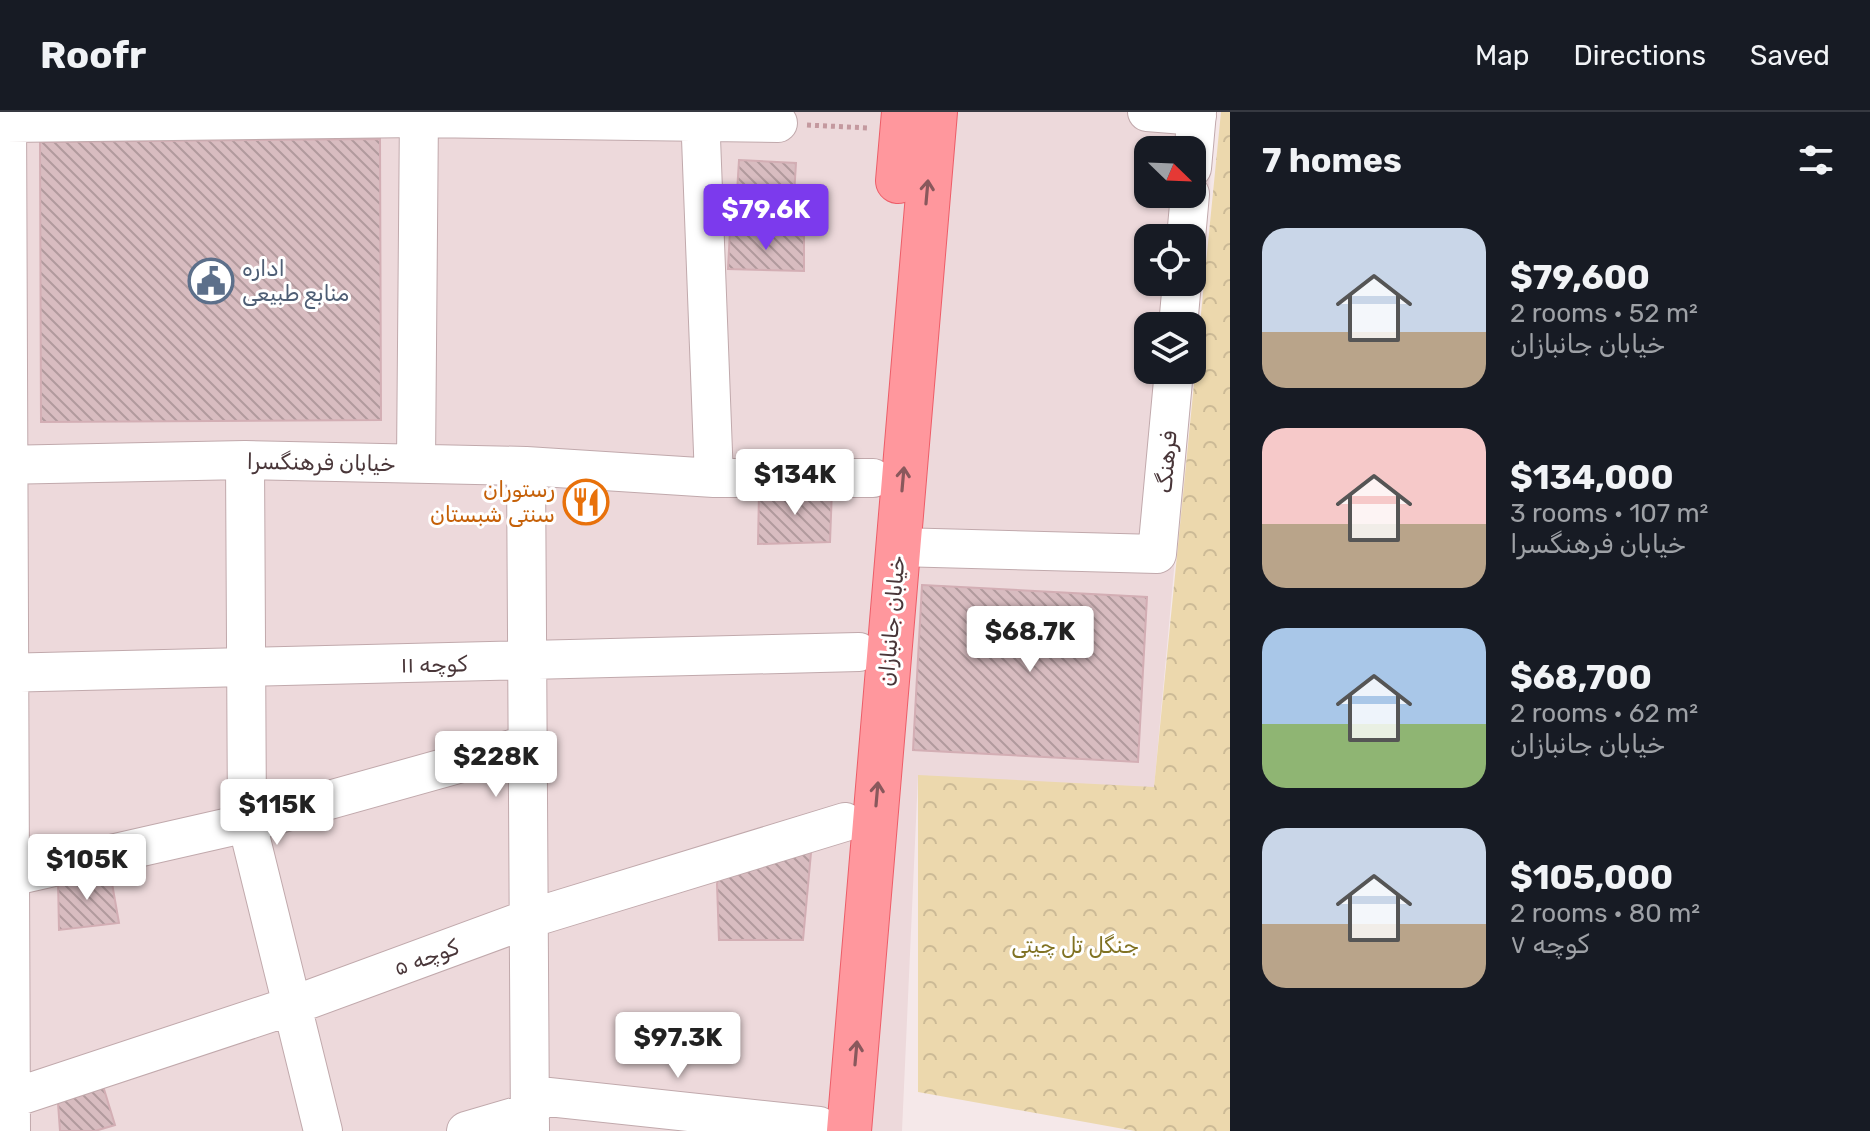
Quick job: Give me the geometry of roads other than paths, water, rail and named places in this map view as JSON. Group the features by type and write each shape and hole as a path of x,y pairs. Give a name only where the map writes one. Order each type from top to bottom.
{"main road":[{"name":"خیابان جانبازان","path":"829,1129 897,547 914,118"},
{"name":"خیابان جانبازان","path":"829,1129 845,822 873,478 909,233"}],"street":[{"path":"1147,112 1197,114 1195,136"},
{"path":"416,463 419,115"},
{"path":"10,1115 5,951 5,137 419,115 700,116 778,123"},
{"path":"700,116 714,478"},
{"name":"فرهنگ","path":"897,547 1157,554 1173,384"},
{"path":"245,460 247,823 323,1131"},
{"name":"خیابان فرهنگسرا","path":"4,464 245,460 526,466 714,478 873,478"},
{"path":"526,466 530,1113"},
{"name":"کوچه ۱۱","path":"4,673 859,652"},
{"path":"6,857 247,823 526,745"},
{"name":"کوچه ۵","path":"10,1115 528,919 845,822"},
{"path":"466,1131 530,1113 829,1129"}],"place":[{"name":"اداره منابع طبیعی","path":"211,281"},
{"name":"رستوران سنتی شبستان","path":"586,502"}],"park label":[{"name":"جنگل تل چیتی","path":"1075,945"}]}
